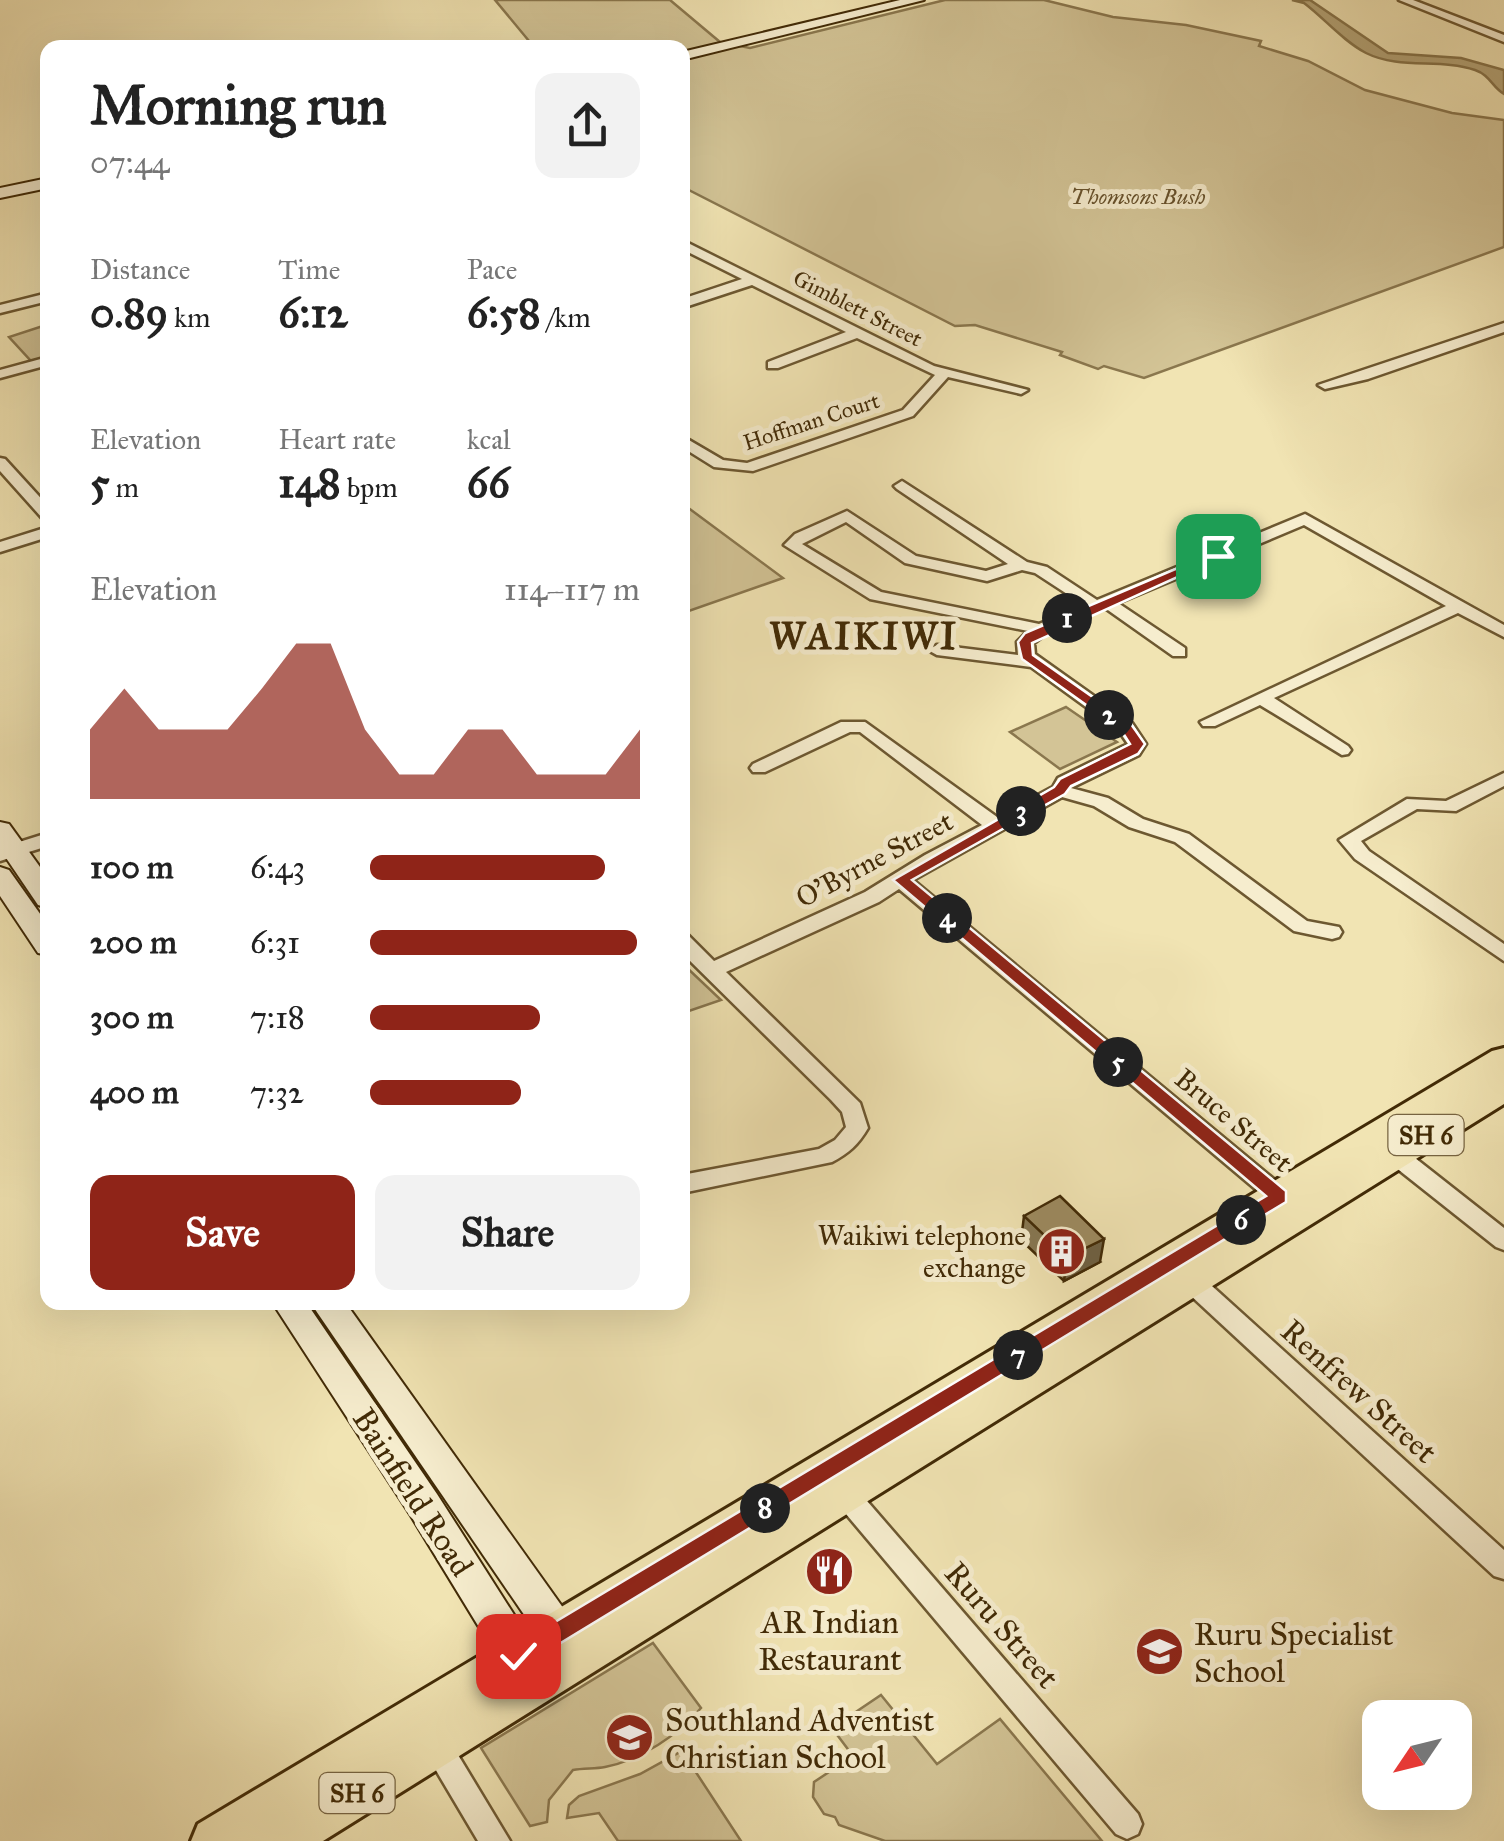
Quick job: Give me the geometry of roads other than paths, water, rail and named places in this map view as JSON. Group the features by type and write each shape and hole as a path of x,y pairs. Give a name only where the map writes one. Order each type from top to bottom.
{"main road":[{"path":"850,13 890,0"},
{"path":"690,51 918,0"},
{"path":"0,190 40,181"},
{"path":"4,853 40,891"},
{"path":"4,853 40,929"},
{"name":"SH 6","path":"215,1841 427,1730 1385,1146 1504,1060"},
{"name":"SH 6","path":"1385,1146 1504,1087"},
{"name":"Bainfield Road","path":"312,1310 486,1525 567,1645"},
{"name":"Bainfield Road","path":"312,1310 526,1670"},
{"path":"450,1546 486,1525"},
{"name":"SH 6","path":"278,1841 427,1730"}],"street":[{"path":"1404,0 1504,39"},
{"name":"Gimblett Street","path":"690,248 942,374 1021,390"},
{"path":"690,301 752,280"},
{"path":"0,309 40,299"},
{"path":"1324,385 1363,376 1504,327"},
{"path":"773,364 857,333"},
{"path":"0,374 40,363"},
{"name":"Hoffman Court","path":"690,445 719,464 748,468 908,413 942,374"},
{"path":"0,462 40,507"},
{"path":"902,486 1022,565 1042,570 1179,652"},
{"path":"1022,565 987,576 911,560 847,516 792,545 876,596 1041,629"},
{"path":"1034,662 1027,656 1025,642 1041,629 1305,520 1504,632"},
{"path":"0,547 40,534"},
{"path":"1209,722 1458,606"},
{"path":"937,650 1034,662"},
{"name":"O'Byrne Street","path":"712,970 901,880 1060,791 1065,782 1133,751 1138,744 1126,727 1034,662"},
{"path":"1262,698 1342,750"},
{"path":"759,768 846,726 866,726 995,825"},
{"path":"1504,779 1449,807 1414,804 1349,840 1362,855 1504,954"},
{"path":"1060,791 1101,802 1136,823 1182,838 1301,926 1332,932"},
{"path":"4,853 40,842"},
{"name":"Bruce Street","path":"901,880 1289,1205"},
{"path":"690,949 839,1094 852,1110 857,1128 843,1146 824,1156 690,1182"},
{"path":"1385,1146 1504,1241"},
{"name":"Renfrew Street","path":"1180,1271 1504,1567"},
{"name":"Ruru Street","path":"834,1482 1127,1824"},
{"path":"427,1730 495,1841"}],"place":[{"name":"Waikiwi telephone exchange","path":"1061,1251"},
{"name":"AR Indian Restaurant","path":"830,1572"},
{"name":"Ruru Specialist School","path":"1159,1652"},
{"name":"Southland Adventist Christian School","path":"630,1738"}],"district":[{"name":"WAIKIWI","path":"864,636"}],"park label":[{"name":"Thomsons Bush","path":"1138,196"}]}
